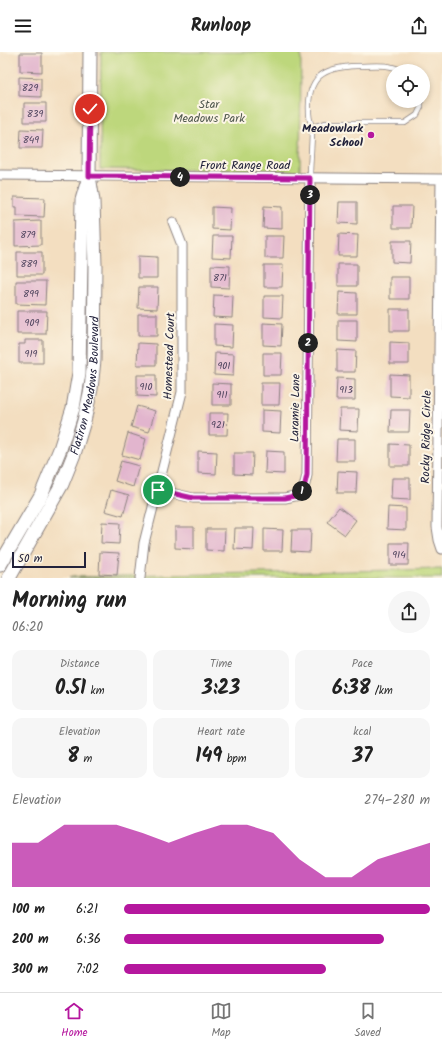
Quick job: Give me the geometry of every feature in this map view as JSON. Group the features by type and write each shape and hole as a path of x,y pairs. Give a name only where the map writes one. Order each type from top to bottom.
{"street":[{"name":"Flatiron Meadows Boulevard","path":"9,578 62,484 74,454 84,422 91,389 94,360 95,265 93,201 89,176 90,52"},
{"name":"Front Range Road","path":"0,175 441,179"},
{"name":"Flatiron Meadows Boulevard","path":"0,565 41,495 60,449 73,408 79,374 82,200 89,176"},
{"name":"Laramie Lane","path":"158,490 193,498 285,498 299,495 304,488 307,475 310,178"},
{"name":"Rocky Ridge Circle","path":"441,179 437,527 438,540 442,550"},
{"name":"Homestead Court","path":"140,578 144,543 182,392 182,245 173,222"}],"lane":[{"path":"310,178 312,127 308,115 309,97 314,83 326,72 340,66 386,66"},
{"path":"312,127 326,123 405,122 417,115 420,108"}],"green space":[{"name":"Star Meadows Park","path":"101,52 301,52 300,171 100,169"},
{"path":"442,569 442,578 69,578 72,577"}],"building":[{"path":"20,53 42,53 42,72 20,71"},
{"path":"19,77 41,78 41,97 19,96"},
{"path":"24,103 46,103 46,122 24,122"},
{"path":"21,129 43,130 42,148 20,148"},
{"path":"14,197 45,198 44,217 17,216 17,207 14,207"},
{"path":"339,202 357,202 357,224 338,223"},
{"path":"264,206 282,207 282,229 263,228"},
{"path":"393,206 412,206 411,228 393,228"},
{"path":"212,207 231,208 230,230 212,229"},
{"path":"41,221 41,245 15,246 15,222"},
{"path":"339,234 358,235 357,256 338,256"},
{"path":"213,236 232,236 231,258 212,257"},
{"path":"265,236 284,236 283,258 265,258"},
{"path":"392,241 411,241 410,263 392,262"},
{"path":"17,252 42,252 42,275 17,275"},
{"path":"138,256 157,257 157,278 138,278"},
{"path":"338,264 357,264 357,286 338,286"},
{"path":"211,265 230,266 229,288 211,287"},
{"path":"264,265 283,265 282,287 264,287"},
{"path":"390,277 409,277 409,299 390,299"},
{"path":"16,281 46,281 45,305 16,304"},
{"path":"139,287 158,287 157,309 138,308"},
{"path":"339,292 357,293 357,314 338,314"},
{"path":"214,295 233,296 232,318 213,317"},
{"path":"264,296 283,296 282,318 264,317"},
{"path":"390,309 409,309 409,331 390,331"},
{"path":"17,311 47,311 46,334 17,334"},
{"path":"138,314 157,314 157,336 138,336"},
{"path":"338,320 357,320 357,342 338,341"},
{"path":"263,323 282,324 281,346 263,345"},
{"path":"214,324 233,325 232,347 214,346"},
{"path":"25,340 43,340 43,363 19,363 19,344 25,344"},
{"path":"390,342 409,343 409,364 390,364"},
{"path":"138,343 156,344 156,365 137,365"},
{"path":"337,350 356,351 355,372 337,372"},
{"path":"215,353 234,354 233,376 214,375"},
{"path":"263,353 282,353 281,375 263,375"},
{"path":"390,374 409,375 409,397 390,396"},
{"path":"137,375 156,375 156,397 137,396"},
{"path":"337,378 355,379 355,400 336,400"},
{"path":"212,383 231,384 231,405 212,405"},
{"path":"261,383 280,383 279,405 261,405"},
{"path":"137,406 155,411 149,432 131,427"},
{"path":"340,409 359,409 358,431 339,430"},
{"path":"262,410 281,411 280,433 262,432"},
{"path":"391,410 410,410 409,432 390,432"},
{"path":"209,413 228,413 227,435 209,435"},
{"path":"128,433 146,439 140,460 122,455"},
{"path":"337,439 355,439 355,461 336,461"},
{"path":"390,444 409,445 409,466 390,466"},
{"path":"198,451 217,452 216,474 198,473"},
{"path":"266,451 284,452 284,474 265,473"},
{"path":"234,453 253,453 252,475 234,474"},
{"path":"121,461 139,466 133,487 115,481"},
{"path":"338,471 357,472 356,493 337,493"},
{"path":"392,478 410,478 410,500 391,499"},
{"path":"111,490 129,495 123,516 105,511"},
{"path":"339,507 356,520 345,535 327,522"},
{"path":"388,507 406,508 406,530 387,529"},
{"path":"102,522 120,523 119,544 101,543"},
{"path":"175,527 194,527 194,549 175,548"},
{"path":"235,528 254,528 253,550 234,549"},
{"path":"206,529 225,529 224,551 206,550"},
{"path":"264,529 283,530 282,551 264,551"},
{"path":"292,530 311,530 310,552 291,551"},
{"path":"390,543 409,543 408,565 390,565"},
{"path":"100,552 119,553 117,575 99,574"}],"place":[{"name":"Meadowlark School","path":"371,135"}],"route":[{"path":"90,109 89,176 310,178 307,475 304,488 299,495 285,498 193,498 158,490"}]}
